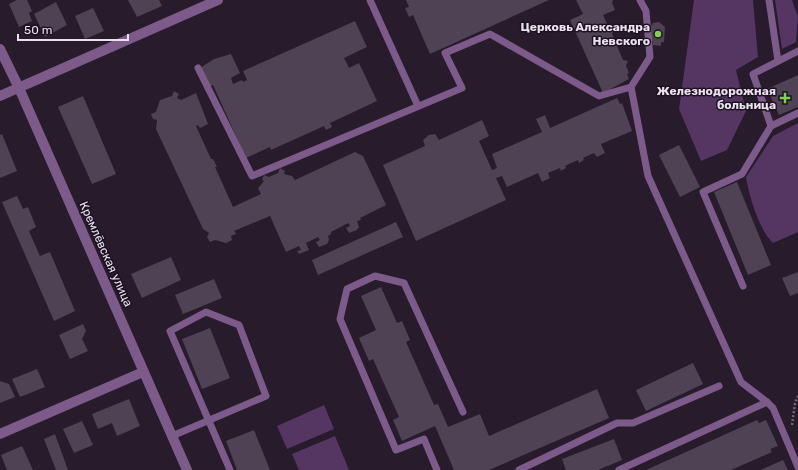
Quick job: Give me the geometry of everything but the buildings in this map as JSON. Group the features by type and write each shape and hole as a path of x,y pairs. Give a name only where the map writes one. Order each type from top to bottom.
{"street":[{"path":"0,96 218,0"},
{"name":"Кремлёвская улица","path":"0,50 19,88 187,470"},
{"path":"0,434 143,372"}],"lane":[{"path":"370,0 418,106"},
{"path":"198,68 252,176 462,88 445,52 490,34 600,96 631,86 650,56 646,12 640,0"},
{"path":"768,0 778,62"},
{"path":"771,126 753,74 798,51"},
{"path":"631,86 648,176 741,382 773,408 798,467"},
{"path":"743,286 703,192 742,174 771,126 798,113"},
{"path":"437,470 424,439 396,450 340,320 347,288 375,276 404,283 464,412"},
{"path":"172,436 209,421 266,396 239,325 206,312 170,331 209,421 230,470"},
{"path":"519,470 617,423 633,423 719,386"},
{"path":"619,470 767,402"}],"path":[{"path":"792,427 793,415 798,396"}],"shaded area":[{"path":"694,0 753,0 758,57 736,70 746,111 727,150 701,161 679,109"},
{"path":"775,0 792,0 798,17 796,42 782,49"},
{"path":"798,123 798,232 773,243 763,230 759,221 752,203 746,177 773,136"},
{"path":"324,405 334,429 287,449 277,426"},
{"path":"335,436 349,470 299,470 292,454"}],"place":[{"name":"Церковь Александра Невского","path":"658,34"},
{"name":"Железнодорожная больница","path":"785,98"}]}
